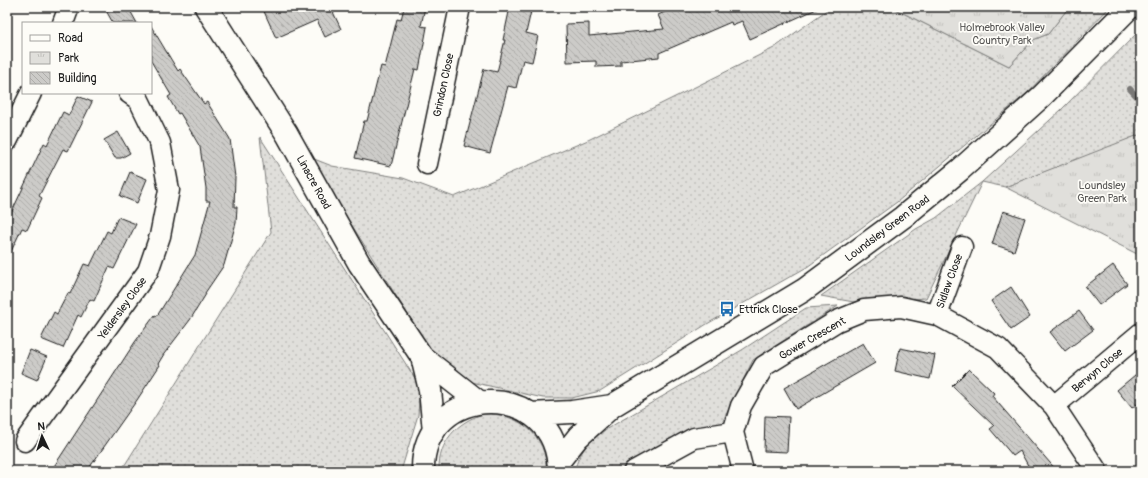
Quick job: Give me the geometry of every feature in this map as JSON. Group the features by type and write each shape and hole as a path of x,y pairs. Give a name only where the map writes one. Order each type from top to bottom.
{"main road":[{"name":"Linacre Road","path":"206,7 287,134 359,263 422,358 479,402"},
{"name":"Loundsley Green Road","path":"559,466 578,437 612,406 804,290 904,217 961,169 1042,96 1130,7"},
{"name":"Linacre Road","path":"422,358 430,390 434,431"},
{"path":"423,471 424,453 434,431 449,415 459,409 479,402 506,403 530,414 541,423 550,434 556,447 559,466"},
{"name":"Loundsley Green Road","path":"530,414 572,412 612,406"}],"street":[{"path":"63,22 69,7"},
{"name":"Grindon Close","path":"426,164 460,7"},
{"path":"7,141 30,94"},
{"name":"Yeldersley Close","path":"25,441 148,271 160,236 169,190 160,144 139,100 130,94"},
{"name":"Sidlaw Close","path":"937,315 962,247"},
{"name":"Gower Crescent","path":"733,432 741,406 764,366 837,320 864,310 902,307 937,315 998,348 1054,406 1096,471"},
{"name":"Berwyn Close","path":"1054,406 1141,333"},
{"path":"634,471 694,438 733,432 743,471"}],"green space":[{"path":"831,7 891,7 1009,66 1033,40 1048,34 1069,7 1110,7 1026,94 897,202 807,267 707,324 600,391 572,398 543,398 467,381 432,353 309,157 332,166 403,178 454,197 588,140 774,48"},
{"name":"Holmebrook Valley Country Park","path":"891,7 1069,7 1048,34 1033,40 1009,66"},
{"path":"1141,29 1141,134 1005,187 982,182 1061,110"},
{"name":"Loundsley Green Park","path":"1141,134 1141,256 1005,187"},
{"path":"260,137 420,386 418,415 401,471 121,471 271,232"},
{"path":"982,182 926,298 859,303 821,296 916,229 936,218"},
{"path":"838,306 753,360 722,423 685,434 617,471 593,471 591,469 587,471 574,471 579,457 585,448 605,430 742,350 806,308"},
{"path":"483,414 496,414 507,417 528,428 542,447 546,471 439,471 442,451 451,435 465,422"}],"building":[{"path":"104,7 128,7 136,22 112,22"},
{"path":"262,7 346,7 333,12 341,29 325,37 317,20 276,38"},
{"path":"404,7 425,7 421,26 427,27 419,70 415,69 391,166 355,158 364,121 367,121 381,66 385,67 397,19 401,20"},
{"path":"510,7 532,7 526,33 538,36 532,62 523,60 516,88 508,86 490,153 464,146 484,69 497,72 505,40 503,40"},
{"path":"676,7 821,7 750,39 742,21 732,25 731,22 659,53 659,57 621,61 621,66 596,67 596,61 567,62 566,24 589,23 589,36 664,29 658,15"},
{"path":"152,28 178,71 180,69 204,104 207,102 230,139 235,177 234,207 237,207 236,223 224,265 205,293 206,294 190,320 164,354 158,364 160,365 137,400 87,471 51,471 135,342 155,315 157,316 195,255 210,201 206,201 206,188 200,147 180,113 178,114 168,97 171,95 152,63"},
{"path":"78,96 92,102 68,151 63,149 39,196 42,198 27,230 22,228 7,260 7,222 44,143 47,145 63,112 69,115"},
{"path":"118,132 130,153 121,158 115,158 104,140"},
{"path":"130,172 147,179 137,203 120,196"},
{"path":"1003,211 1025,218 1014,251 992,244"},
{"path":"118,217 136,224 114,269 109,267 94,301 90,299 81,317 78,315 63,348 41,339 54,312 57,314 68,293 70,294 84,264 90,266 107,231 111,233"},
{"path":"1113,265 1127,284 1099,305 1085,287"},
{"path":"1011,287 1030,317 1011,330 991,301"},
{"path":"1079,311 1093,330 1065,351 1050,332"},
{"path":"863,343 875,363 796,409 784,388"},
{"path":"900,348 935,355 930,379 895,371"},
{"path":"30,350 47,357 37,380 21,373"},
{"path":"969,369 994,393 992,396 1057,471 1031,471 1020,451 1013,456 990,429 994,426 952,386"},
{"path":"1141,370 1141,401 1132,408 1117,390"},
{"path":"765,416 789,417 787,452 764,451"}],"waterway":[{"path":"1130,89 1141,101"}],"place":[{"name":"Ettrick Close","path":"727,309"}]}
